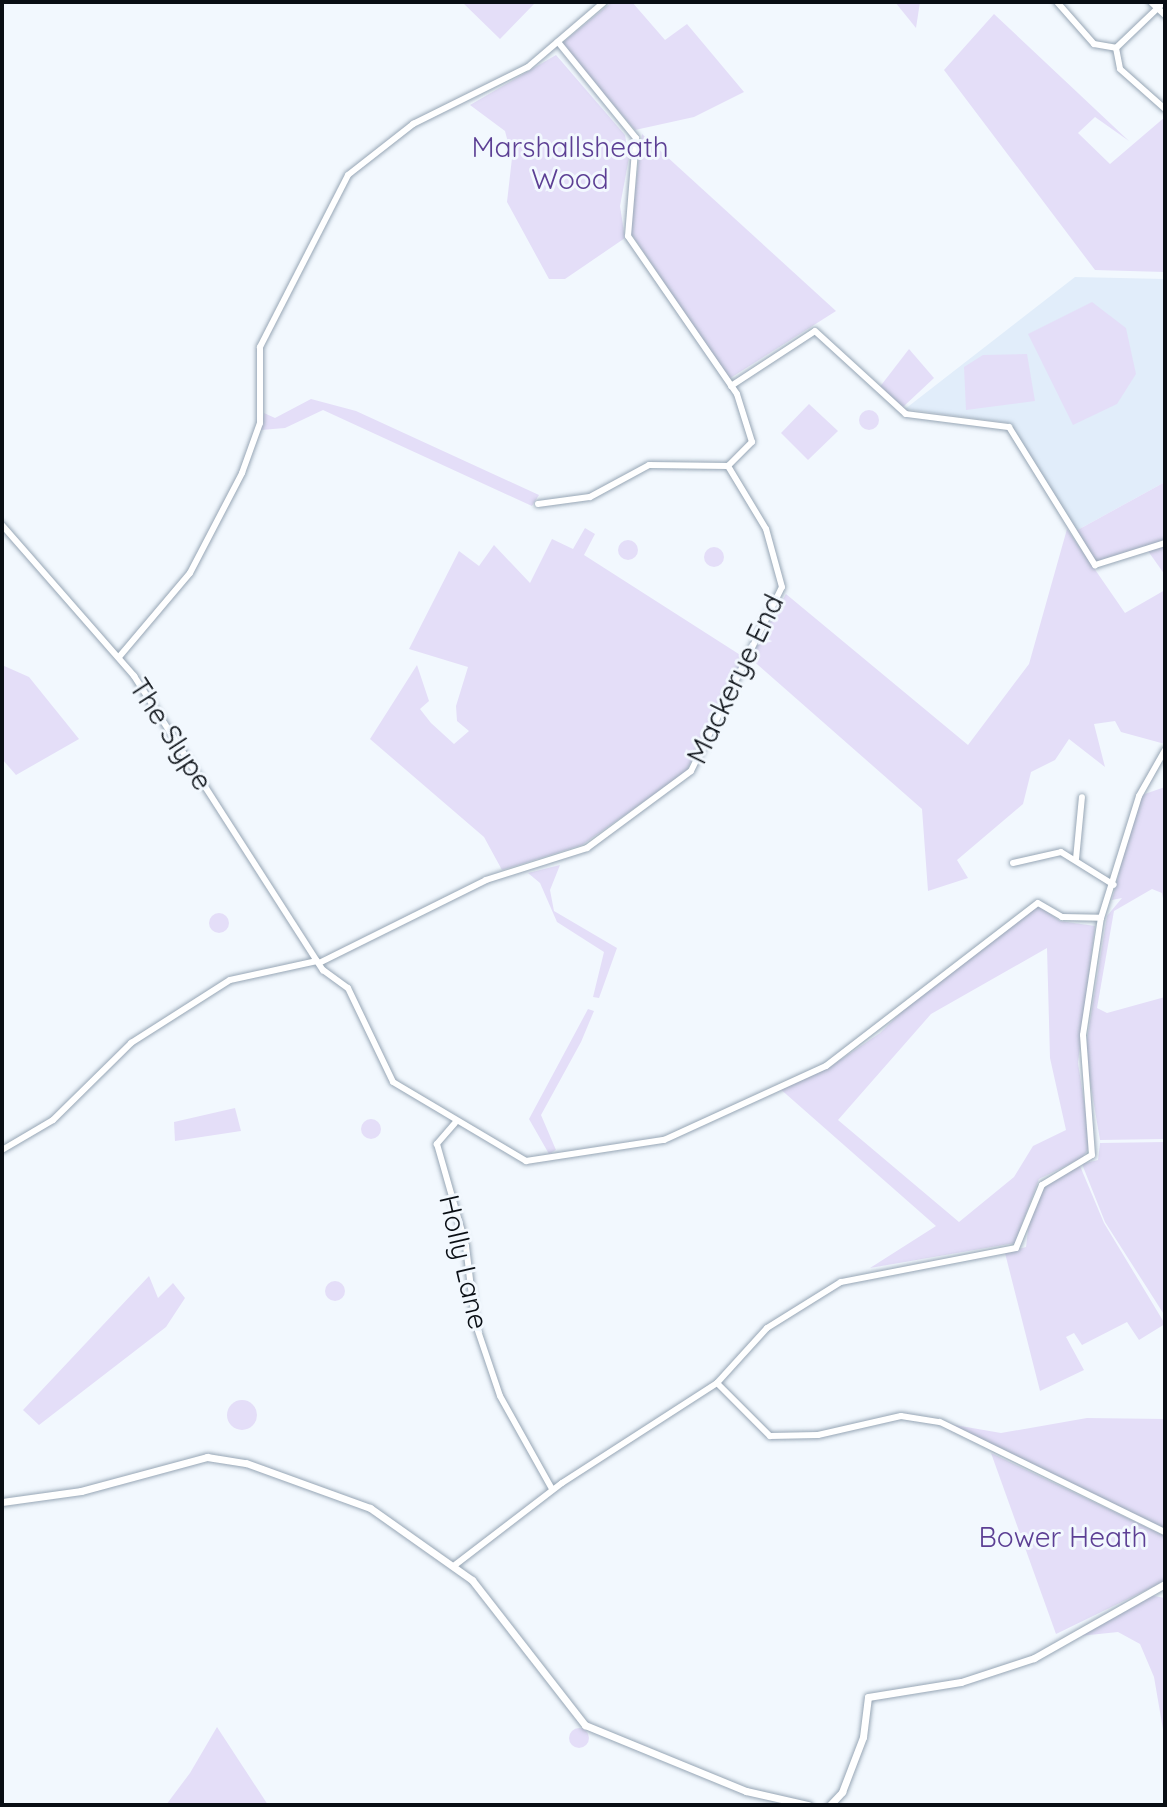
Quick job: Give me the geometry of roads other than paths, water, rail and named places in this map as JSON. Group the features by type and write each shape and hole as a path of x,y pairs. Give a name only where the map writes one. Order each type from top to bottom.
{"main road":[{"path":"2,1502 218,1458 383,1514 455,1565 585,1725 791,1804 808,1805"},
{"path":"830,1805 842,1792 863,1737 868,1697 961,1682 1034,1658 1165,1584"}],"street":[{"path":"119,657 185,581 242,473 260,423 260,347 348,175 413,124 495,88 558,42 604,2"},
{"path":"1057,2 1094,44 1116,48"},
{"path":"1151,2 1165,15"},
{"path":"1116,48 1164,2"},
{"path":"538,504 590,497 649,465 728,466 752,442 731,386 628,236 633,133 558,42"},
{"path":"1116,48 1120,69 1165,109"},
{"path":"731,386 815,331 906,414 1009,427 1095,565 1165,543"},
{"name":"Mackerye End","path":"2,1150 53,1120 131,1043 230,980 318,962 486,880 587,848 691,771 783,583 766,529 728,466"},
{"name":"The Slype","path":"2,525 119,657 324,972"},
{"path":"455,1565 552,1489 717,1383 767,1328 841,1282 1021,1245 1042,1185 1094,1152 1083,1035 1101,918 1114,885 1139,796 1165,750"},
{"path":"1076,859 1082,797"},
{"path":"1013,863 1044,852 1076,859 1114,885"},
{"path":"308,965 348,988 393,1082 455,1123 531,1163 570,1150 664,1140 826,1066 1038,903 1062,917 1101,918"},
{"name":"Holly Lane","path":"455,1123 437,1144 466,1246 475,1322 500,1396 552,1489"},
{"path":"717,1383 770,1436 818,1435 901,1416 940,1422 1165,1532"}],"park label":[{"name":"Marshallsheath Wood","path":"570,163"},
{"name":"Bower Heath","path":"1063,1537"}]}
